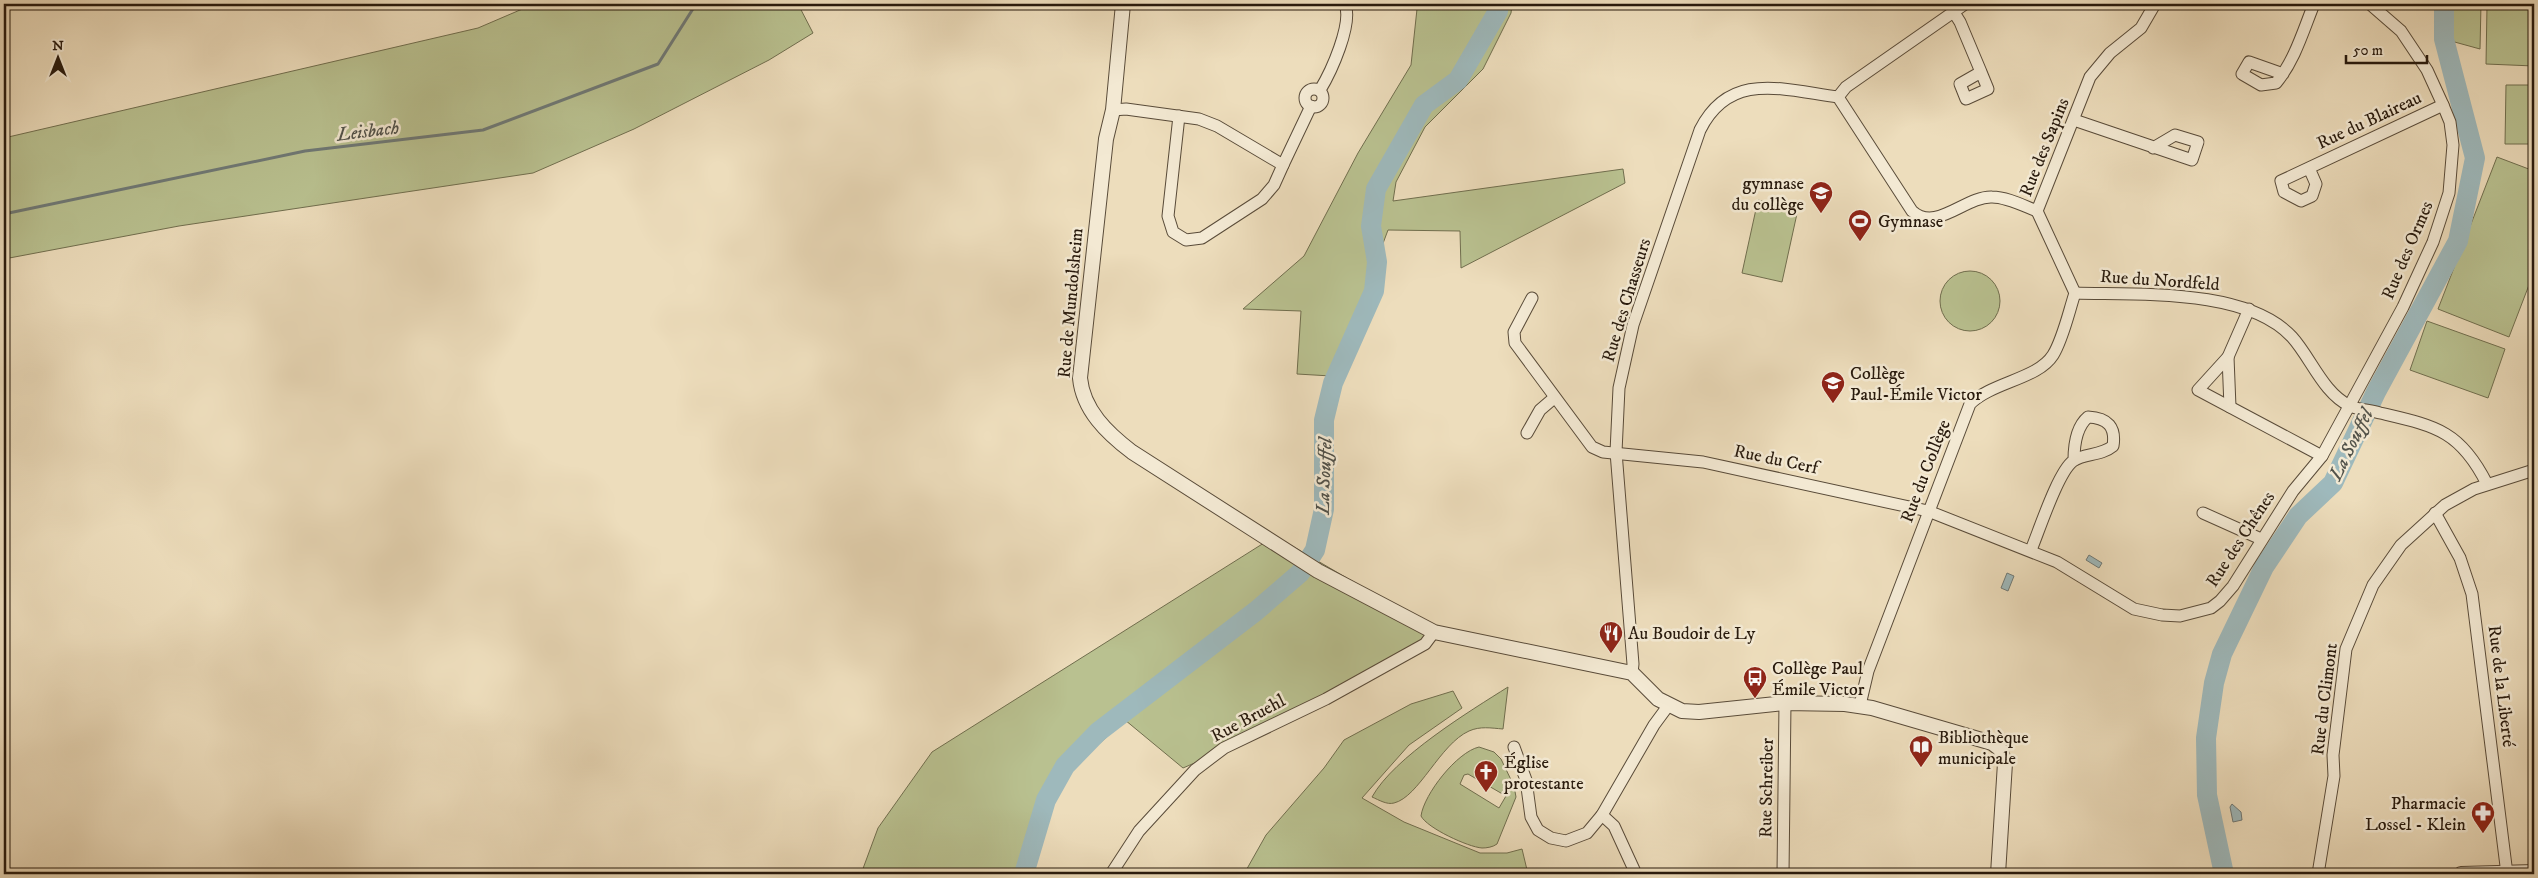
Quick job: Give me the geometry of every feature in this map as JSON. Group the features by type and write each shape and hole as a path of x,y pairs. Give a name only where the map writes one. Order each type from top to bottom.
{"street":[{"name":"Rue de Mundolsheim","path":"1123,4 1113,110 1106,139 1080,378 1084,398 1095,417 1113,437 1132,452 1297,558 1434,632 1632,673"},
{"path":"1179,116 1168,216 1173,232 1186,240 1202,238 1262,199 1274,184 1311,106 1305,100 1306,92 1313,88 1320,90 1346,30 1347,10 1345,4"},
{"path":"1838,97 1846,87 1965,4"},
{"name":"Rue des Sapins","path":"1838,97 1912,211 1925,219 1992,197 2037,211 2090,77 2110,53 2141,28 2154,4"},
{"path":"2283,74 2291,63 2314,4"},
{"name":"Rue des Ormes","path":"2351,406 2403,307 2441,223 2449,193 2453,160 2450,122 2427,70 2401,31 2370,4"},
{"path":"1953,11 1960,22 1982,72"},
{"name":"Rue des Chasseurs","path":"1632,673 1633,664 1616,452 1619,388 1633,325 1700,130 1709,113 1722,100 1738,92 1782,88 1838,97"},
{"name":"Rue du Blaireau","path":"2309,168 2444,105"},
{"path":"1113,110 1126,109 1199,119 1217,126 1283,165"},
{"path":"2074,120 2153,148"},
{"path":"2037,211 2075,293"},
{"name":"Rue du Nordfeld","path":"2075,293 2218,300 2249,310 2266,318 2287,333 2322,380 2351,406"},
{"name":"Rue du Collège","path":"1860,706 1868,670 1970,404 1980,394 2040,368 2053,355 2075,293"},
{"name":"Rue du Cerf","path":"1532,298 1514,332 1515,343 1592,448 1602,452 1703,462 1928,511"},
{"path":"2249,310 2228,357 2198,390 2322,456"},
{"path":"2228,357 2230,407"},
{"path":"1527,433 1540,410 1554,398"},
{"path":"2351,406 2422,422 2453,438 2466,450 2487,484"},
{"name":"Rue des Chênes","path":"1928,511 2031,550 2057,562 2124,604 2146,612 2180,616 2201,612 2220,601 2233,586 2293,491 2322,456 2351,406"},
{"path":"2031,550 2064,471 2074,460"},
{"name":"Rue du Climont","path":"2318,874 2334,776 2333,754 2348,639 2373,585 2390,558 2411,534 2434,513 2462,494 2487,484 2534,470"},
{"path":"2203,513 2261,539"},
{"name":"Rue de la Liberté","path":"2434,513 2460,558 2472,594 2508,873"},
{"name":"Rue Bruehl","path":"1111,874 1139,831 1194,770 1224,748 1326,699 1425,644 1434,632"},
{"path":"1632,673 1668,706 1682,711 1698,712 1785,703 1860,706 1980,739 2000,749 2006,763 2006,780 1998,874"},
{"name":"Rue Schreiber","path":"1783,874 1785,703"},
{"path":"1514,747 1526,780 1531,817 1538,830 1551,838 1566,841 1587,833 1602,815 1654,725 1668,706"},
{"path":"1602,815 1614,826 1636,874"},
{"path":"2461,874 2534,872"}],"green space":[{"path":"534,4 798,4 813,33 769,60 634,129 533,173 179,226 4,259 4,138 478,28"},
{"path":"1414,4 1512,4 1511,13 1483,69 1425,127 1396,182 1393,201 1623,169 1625,183 1461,268 1460,231 1388,230 1369,281 1357,324 1331,376 1297,374 1301,311 1243,309 1304,256 1358,153 1411,65 1417,9"},
{"path":"2449,4 2481,4 2480,49 2451,41"},
{"path":"2487,6 2534,7 2534,66 2486,64"},
{"path":"2506,85 2534,85 2534,144 2505,144"},
{"path":"2497,157 2534,171 2534,272 2509,337 2438,309"},
{"path":"1758,200 1798,209 1782,282 1742,273"},
{"path":"1970,271 1986,276 1991,280 1995,285 2000,301 1995,317 1991,322 1986,326 1970,331 1954,326 1949,322 1945,317 1940,301 1945,285 1949,280 1954,276"},
{"path":"2427,321 2505,349 2488,398 2410,370"},
{"path":"1275,536 1434,629 1389,669 1276,728 1183,768 1125,720 1048,791 1027,874 861,874 878,828 932,752"},
{"path":"1508,687 1503,729 1477,728 1458,738 1403,799 1389,803 1372,797 1397,766 1415,751 1454,722"},
{"path":"1453,691 1462,708 1409,745 1362,798 1404,822 1480,853 1507,853 1522,849 1528,874 1244,874 1266,835 1324,768 1344,740 1411,704"},
{"path":"1479,747 1494,752 1501,759 1514,786 1516,797 1497,844 1488,848 1476,847 1448,836 1431,826 1421,816 1428,797 1443,775 1470,750","holes":["1468,774 1506,796 1499,808 1460,784 1464,775"]}],"water":[{"path":"2089,555 2102,563 2099,568 2086,560"},
{"path":"2007,573 2014,576 2008,591 2001,588"},
{"path":"2232,804 2241,812 2242,820 2233,822 2230,807"}],"waterway":[{"name":"Leisbach","path":"4,214 305,151 483,130 658,64 696,4"},
{"name":"La Souffel","path":"1024,874 1046,800 1065,766 1098,732 1256,611 1300,573 1315,550 1324,509 1324,420 1333,383 1374,291 1377,262 1371,226 1376,189 1424,105 1458,80 1498,11 1499,4"},
{"name":"La Souffel","path":"2224,874 2207,795 2206,738 2214,683 2222,654 2264,567 2298,516 2333,483 2376,392 2458,241 2475,158 2444,39 2444,4"}],"place":[{"name":"gymnase du collège","path":"1821,214"},
{"name":"Gymnase","path":"1860,242"},
{"name":"Collège Paul-Émile Victor","path":"1833,404"},
{"name":"Au Boudoir de Ly","path":"1611,654"},
{"name":"Collège Paul Émile Victor","path":"1755,699"},
{"name":"Bibliothèque municipale","path":"1921,768"},
{"name":"Église protestante","path":"1486,793"},
{"name":"Pharmacie Lossel - Klein","path":"2483,834"}]}
